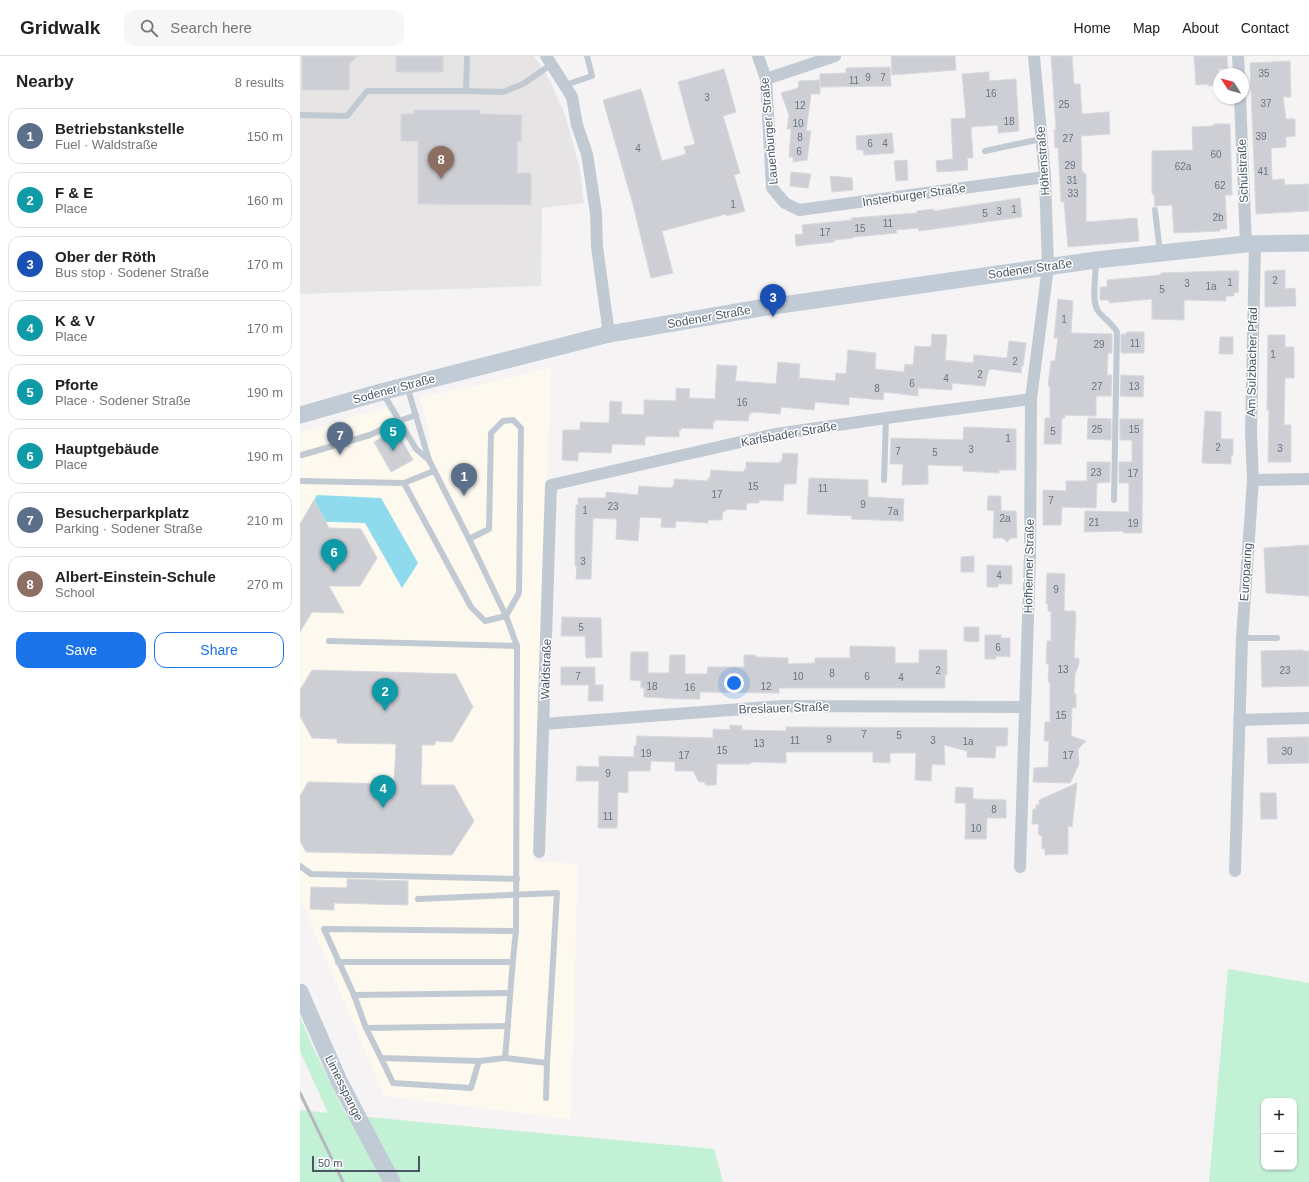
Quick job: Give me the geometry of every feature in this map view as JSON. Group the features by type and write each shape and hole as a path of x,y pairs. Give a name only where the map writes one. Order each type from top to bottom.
{"street":[{"name":"Lauenburger Straße","path":"758,56 766,79 772,188 785,204"},
{"path":"766,79 835,56"},
{"name":"Höhenstraße","path":"1034,56 1045,177 1048,267"},
{"path":"1238,56 1239,68"},
{"path":"549,60 572,97 577,125 586,154 596,213 597,247 609,334"},
{"name":"Schulstraße","path":"1240,104 1250,244"},
{"name":"Insterburger Straße","path":"785,204 799,210 1045,177"},
{"name":"Sodener Straße","path":"300,415 406,385 609,334 760,308 1096,260 1250,244 1309,243"},
{"name":"Am Sulzbacher Pfad","path":"1250,244 1251,432 1253,480"},
{"name":"Hofheimer Straße","path":"1020,867 1030,556 1031,399 1048,267"},
{"name":"Karlsbader Straße","path":"551,485 776,434 1031,399"},
{"path":"1253,480 1309,479"},
{"name":"Europaring","path":"1235,871 1242,638 1253,480"},
{"name":"Waldstraße","path":"539,852 551,485"},
{"name":"Breslauer Straße","path":"544,724 782,706 1025,707"},
{"path":"1239,720 1309,718"},
{"name":"Limesspange","path":"300,992 339,1081 392,1182"}],"lane":[{"path":"466,91 467,56"},
{"path":"565,85 592,76 587,56"},
{"path":"300,115 347,116 367,92 503,92 523,84 549,60"},
{"path":"985,151 1041,139"},
{"path":"1155,210 1160,253"},
{"path":"1096,260 1095,305 1099,313 1114,326 1117,332 1114,500"},
{"path":"406,385 429,460 506,616 517,646 516,931 512,962 505,1058"},
{"path":"380,392 387,400 418,452 429,460"},
{"path":"302,455 370,435 399,421 416,415"},
{"path":"884,480 886,418"},
{"path":"404,483 471,607 485,621 506,616 519,594 521,428 513,420 502,421 491,433 489,529 469,539"},
{"path":"300,481 404,483 434,471"},
{"path":"1242,638 1277,638"},
{"path":"329,641 517,646"},
{"path":"300,866 311,874 517,879"},
{"path":"418,898 556,894 546,1098"},
{"path":"479,1061 471,1088 393,1083 366,1028 354,996 324,929 516,931"},
{"path":"338,962 512,962"},
{"path":"354,996 510,993"},
{"path":"366,1028 508,1026"},
{"path":"381,1058 479,1061 505,1058 547,1063"}],"shaded area":[{"path":"300,56 534,56 552,85 565,115 579,165 584,203 542,208 541,286 300,294"},
{"path":"551,368 534,861 578,864 571,1119 384,1096 300,898 300,433 386,407 410,453 431,442 420,398"}],"green space":[{"path":"1228,969 1309,983 1309,1182 1209,1182"},
{"path":"300,1017 346,1115 714,1149 723,1182 300,1182 300,1110 328,1113 300,1051"}],"water":[{"path":"317,495 381,498 418,563 402,588 365,523 302,521"}],"building":[{"path":"302,56 358,56 349,64 349,90 302,90"},
{"path":"396,56 443,56 443,72 396,72"},
{"path":"891,56 955,56 956,70 892,75"},
{"path":"1051,56 1072,56 1074,84 1080,84 1082,114 1109,112 1110,134 1081,136 1082,172 1086,174 1086,222 1137,218 1139,241 1068,247 1064,202 1061,202 1058,147 1055,148 1054,130 1056,130"},
{"path":"1194,56 1227,56 1228,68 1213,68 1213,86 1208,86 1208,84 1196,85"},
{"path":"1290,61 1291,97 1283,97 1286,119 1295,119 1295,136 1286,137 1286,147 1271,148 1272,180 1284,179 1285,185 1309,184 1309,211 1256,214 1250,63"},
{"path":"890,67 891,86 821,87 820,81 820,94 811,94 806,131 811,131 807,160 793,162 793,157 789,157 791,129 787,129 789,115 781,93 798,88 799,81 820,80 820,74 846,73 846,68"},
{"path":"724,69 736,112 723,116 740,173 734,175 745,211 727,216 726,214 662,231 673,273 651,278 632,201 603,100 641,89 662,161 686,154 684,147 695,144 678,82"},
{"path":"989,72 989,81 1016,79 1019,131 998,133 998,125 971,127 973,158 967,158 968,170 937,172 936,161 953,159 951,119 966,118 962,74"},
{"path":"414,110 480,110 480,114 522,115 521,142 517,142 517,173 531,173 531,205 418,204 418,141 401,141 401,114 414,114"},
{"path":"1214,124 1230,124 1232,195 1225,195 1227,229 1220,229 1220,231 1174,233 1172,205 1155,206 1154,194 1152,194 1152,151 1193,150 1192,127 1214,126"},
{"path":"892,133 894,153 864,155 863,150 857,150 856,136"},
{"path":"907,160 908,180 896,181 894,161"},
{"path":"791,172 811,174 808,188 790,186"},
{"path":"830,176 852,178 853,190 832,192"},
{"path":"1020,198 1022,217 919,231 918,228 896,230 897,233 853,237 834,240 834,242 796,246 795,235 803,234 802,225 852,220 851,218 917,213 917,211 934,209 934,211"},
{"path":"1285,270 1285,289 1295,288 1296,306 1265,307 1265,271"},
{"path":"1239,271 1238,293 1234,292 1234,296 1226,296 1226,301 1184,300 1184,320 1152,319 1152,299 1109,303 1109,300 1100,300 1100,287 1107,287 1107,280 1160,275 1161,273"},
{"path":"1058,299 1073,301 1071,333 1112,334 1112,353 1108,353 1107,375 1112,375 1111,396 1096,396 1096,416 1065,415 1065,418 1062,418 1061,444 1044,444 1045,418 1050,418 1050,386 1048,386 1051,361 1055,361 1058,338 1054,338"},
{"path":"1126,332 1144,332 1144,353 1121,353 1121,334 1126,334"},
{"path":"932,334 947,335 945,360 973,363 974,355 1007,358 1009,341 1026,343 1021,373 989,369 985,386 952,383 952,390 918,388 918,396 884,392 883,400 849,397 849,405 815,402 814,410 781,407 780,414 751,412 751,414 749,414 748,421 715,420 715,422 713,422 713,429 681,428 681,430 679,430 679,437 647,436 645,437 645,445 613,444 611,453 580,452 578,453 578,461 562,460 563,430 580,430 580,422 609,423 610,401 622,402 621,414 644,415 644,400 676,401 676,388 690,389 689,398 715,399 717,365 737,366 735,381 776,384 778,362 800,364 799,378 835,381 836,373 846,374 848,350 876,353 875,369 904,372 905,364 913,365 915,346 931,347"},
{"path":"1268,335 1285,335 1285,347 1294,347 1294,378 1285,378 1284,425 1291,425 1291,462 1268,462"},
{"path":"1220,337 1233,337 1233,354 1219,354"},
{"path":"1121,375 1144,376 1143,397 1120,396"},
{"path":"1205,411 1221,412 1221,439 1233,439 1233,455 1231,455 1231,464 1202,463"},
{"path":"1088,418 1111,419 1111,440 1087,439"},
{"path":"1120,419 1143,419 1142,533 1123,533 1123,531 1084,532 1085,511 1129,512 1129,483 1119,483 1119,462 1132,462 1132,440 1120,440"},
{"path":"964,427 1016,429 1016,470 999,470 999,473 963,471 963,466 928,465 928,484 902,485 903,464 890,464 891,438 963,440"},
{"path":"396,430 413,460 391,472 374,442"},
{"path":"783,453 798,454 796,484 784,484 783,501 759,500 759,503 747,503 746,510 726,509 726,511 723,511 722,520 708,520 708,523 676,521 675,528 661,527 662,518 640,517 638,541 616,539 617,519 593,518 591,579 576,579 577,566 575,566 575,530 576,505 578,505 578,498 606,498 606,492 638,495 639,486 672,488 672,486 674,486 674,479 708,481 711,470 744,472 744,469 746,469 746,462 780,463 780,461 782,461"},
{"path":"1087,462 1110,462 1110,482 1097,483 1096,508 1062,507 1061,525 1043,525 1043,490 1066,491 1066,481 1087,481"},
{"path":"809,478 868,480 868,497 904,499 903,521 851,519 852,516 807,514"},
{"path":"988,496 1001,496 1001,511 1016,511 1017,538 1011,538 1007,542 1003,538 993,538 994,511 987,510"},
{"path":"314,500 329,528 361,529 377,558 360,586 329,586 344,613 312,612 300,632 300,524"},
{"path":"1309,545 1309,596 1266,593 1264,548"},
{"path":"974,556 974,572 961,572 961,557"},
{"path":"987,565 1012,566 1012,584 998,584 998,587 987,587"},
{"path":"1047,573 1065,574 1064,611 1075,611 1076,618 1074,658 1079,658 1079,664 1075,674 1074,694 1076,694 1076,708 1072,707 1071,736 1086,741 1078,749 1079,764 1070,783 1033,782 1034,768 1048,767 1049,741 1044,741 1045,722 1050,722 1050,682 1048,682 1049,664 1046,664 1047,641 1051,641 1051,611 1048,611 1048,604 1046,604"},
{"path":"562,617 601,618 602,657 586,658 585,636 561,636"},
{"path":"964,627 979,627 979,642 964,641"},
{"path":"985,635 1001,635 1001,638 1010,638 1010,657 996,656 996,659 985,659"},
{"path":"850,646 895,647 895,663 919,663 919,650 947,650 947,675 945,675 945,688 779,688 779,693 700,692 700,699 681,699 644,697 644,688 641,688 641,681 630,680 631,652 648,652 648,673 669,673 670,655 685,655 685,674 707,674 708,667 744,667 744,655 788,658 788,664 815,663 815,658 850,658"},
{"path":"1261,651 1309,651 1309,686 1262,687"},
{"path":"561,667 595,667 595,685 603,685 603,701 588,701 589,685 561,685"},
{"path":"312,670 456,674 473,707 452,742 435,741 435,745 422,745 421,785 454,785 474,821 452,855 306,852 300,841 300,796 308,782 394,784 396,744 337,743 337,739 312,738 300,716 300,690"},
{"path":"730,725 742,726 742,730 786,731 786,727 1008,728 1007,746 996,746 995,758 967,757 967,751 944,745 945,765 932,764 931,781 915,780 916,753 890,753 890,763 873,762 873,752 786,752 786,763 751,762 751,764 717,764 716,785 705,785 705,782 699,782 693,771 675,771 675,762 651,761 650,771 628,771 628,793 618,792 617,828 598,828 599,781 576,781 577,766 599,767 599,756 634,757 634,746 636,746 637,736 713,738 713,729 730,730"},
{"path":"1309,737 1309,763 1268,764 1267,738"},
{"path":"1077,783 1072,827 1068,826 1068,854 1045,855 1045,849 1042,849 1042,836 1038,834 1039,824 1032,824 1033,809 1036,810 1036,805 1039,805 1039,800"},
{"path":"956,787 973,788 973,799 1006,800 1006,818 987,818 986,839 965,839 966,803 955,803"},
{"path":"1260,793 1276,793 1277,819 1261,819"},
{"path":"347,879 408,881 408,905 334,903 334,910 310,909 311,887 347,888"}],"railway":[{"path":"300,1093 343,1182"}],"place":[{"name":"Albert-Einstein-Schule","path":"441,179"},
{"name":"Ober der Röth","path":"773,317"},
{"name":"Pforte","path":"393,451"},
{"name":"Besucherparkplatz","path":"340,455"},
{"name":"Betriebstankstelle","path":"464,496"},
{"name":"Hauptgebäude","path":"334,572"},
{"name":"F & E","path":"385,711"},
{"name":"K & V","path":"383,808"}]}
